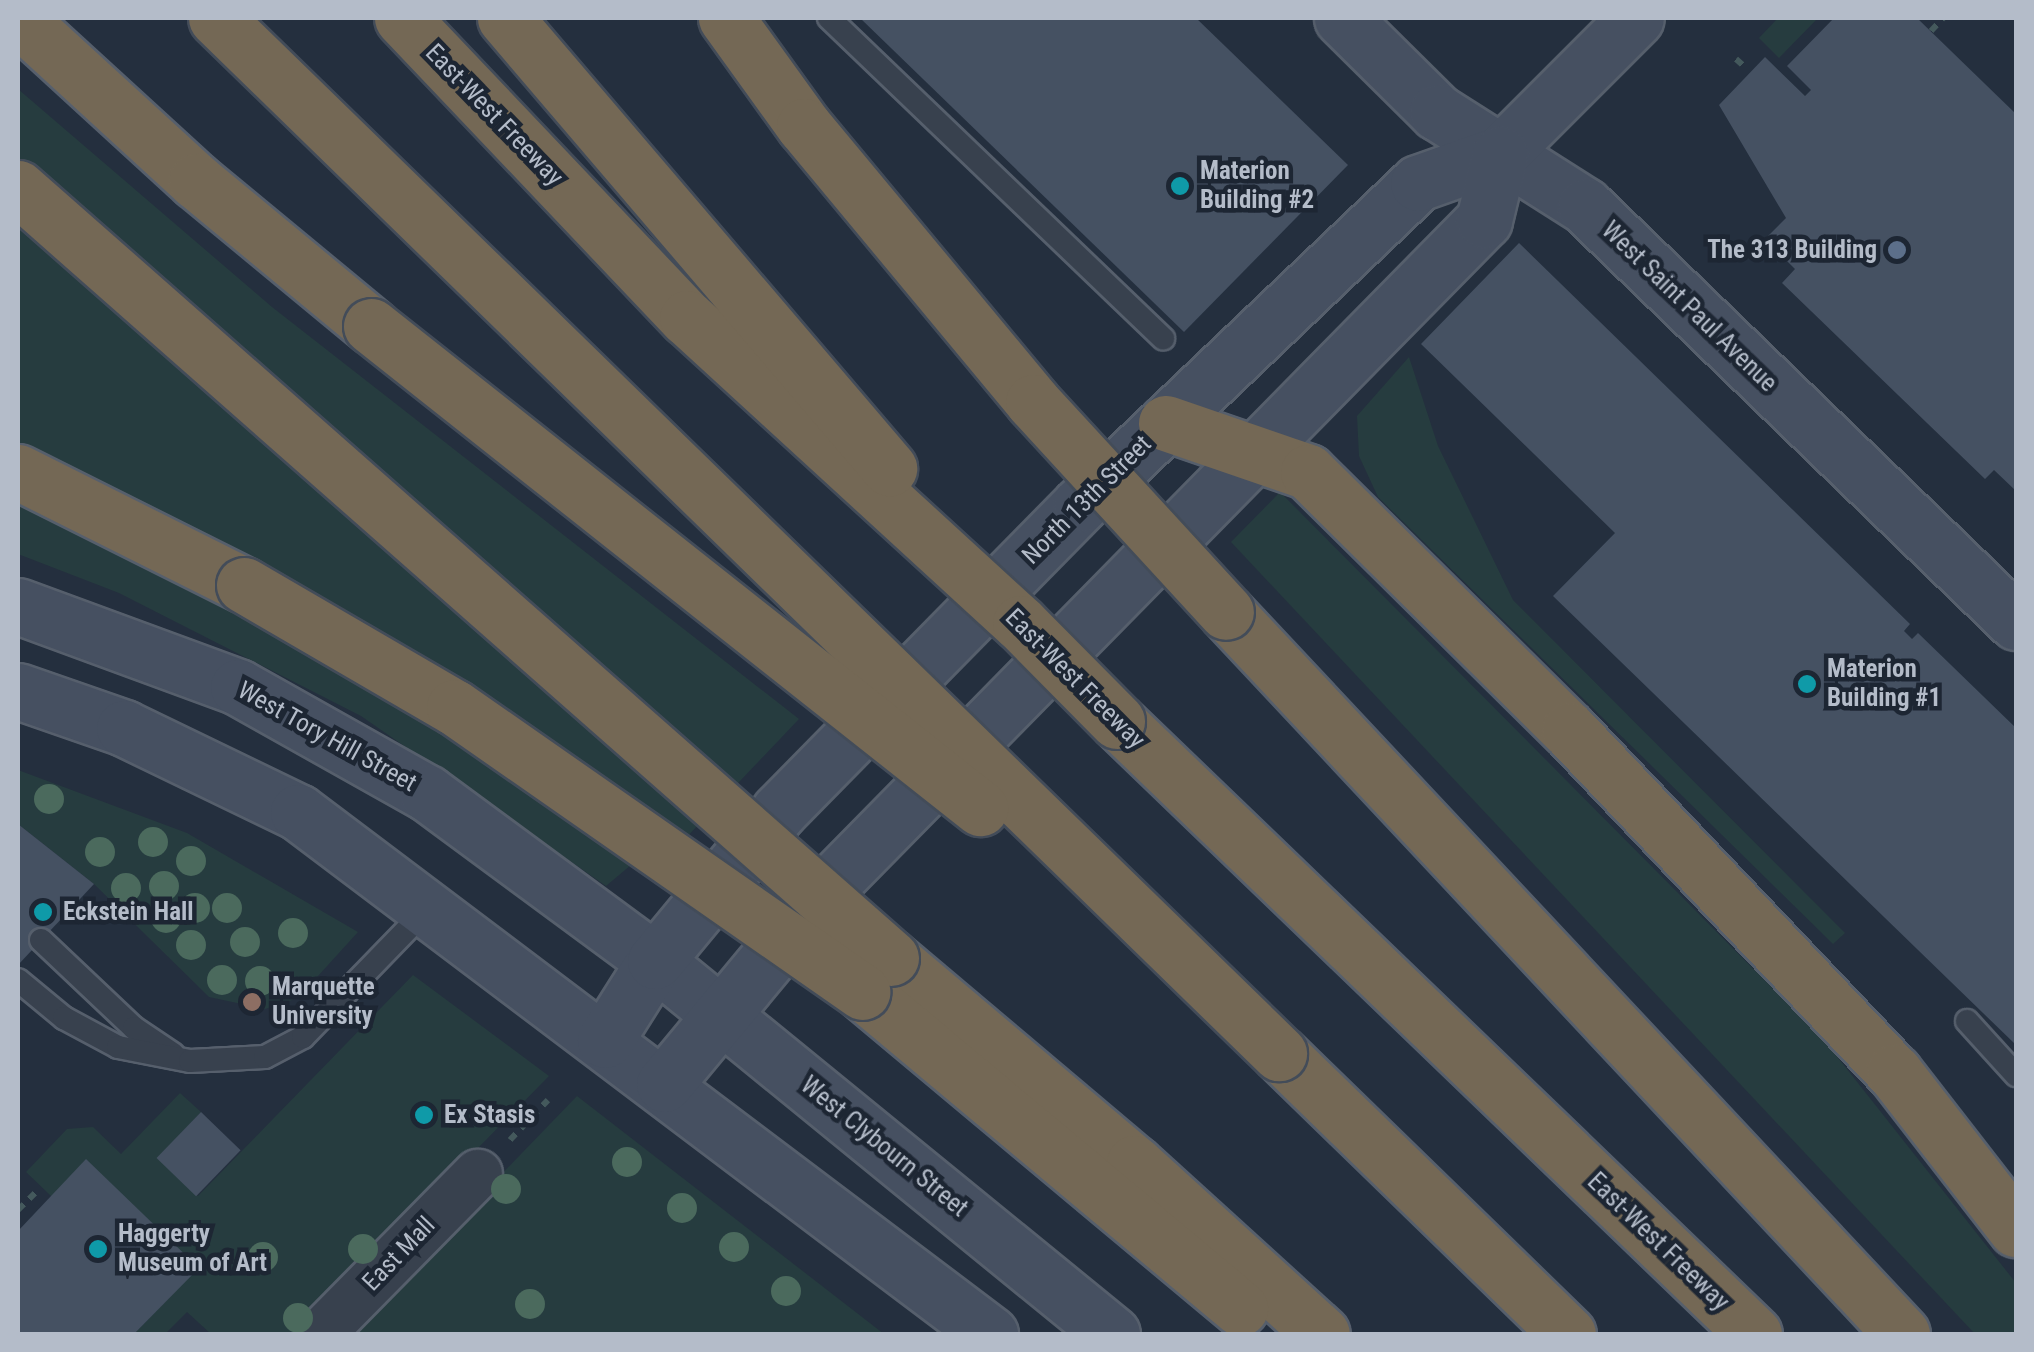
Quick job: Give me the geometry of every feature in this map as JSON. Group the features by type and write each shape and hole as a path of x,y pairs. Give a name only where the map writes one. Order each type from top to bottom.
{"highway":[{"path":"18,18 196,182 371,326 799,659 1279,1053"},
{"path":"216,18 1568,1334"},
{"name":"East-West Freeway","path":"402,18 687,318 1020,623 1117,722 1754,1334"},
{"path":"506,18 1020,623"},
{"path":"726,18 804,126 1032,402 1902,1334"},
{"path":"18,188 1271,1334"},
{"path":"1166,423 1308,472 1569,730 1894,1072 2016,1229"},
{"path":"18,472 244,584 454,707 877,975 1134,1163 1322,1334"}],"street":[{"name":"West Saint Paul Avenue","path":"1342,18 1437,112 1586,206 2016,622"},
{"name":"North 13th Street","path":"605,1040 655,961 780,810 1166,423 1418,183 1500,154 1636,18"},
{"path":"664,1084 718,1013 827,888 1484,220 1500,154"},
{"name":"West Tory Hill Street","path":"18,606 238,686 341,740 427,793 655,961"},
{"path":"18,692 124,728 298,812 664,1084 990,1334"},
{"name":"West Clybourn Street","path":"655,961 1112,1334"},
{"name":"East Mall","path":"320,1334 478,1174"}],"lane":[{"path":"829,18 1163,338"},
{"path":"18,980 104,1041 190,1061 265,1057 292,1045 429,907"},
{"path":"41,940 134,1028 190,1061"},
{"path":"1966,1022 2016,1075"}],"path":[{"path":"1931,31 1943,18"},
{"path":"1736,58 1745,67"},
{"path":"512,1138 548,1100"},
{"path":"18,1210 36,1192"}],"green space":[{"path":"1778,18 1818,18 1779,58 1759,38"},
{"path":"18,89 272,307 799,719 662,863 631,865 606,886 361,716 119,593 18,554"},
{"path":"1409,357 1438,446 1513,600 1845,933 1833,944 1378,497 1359,456 1357,416"},
{"path":"1280,492 1824,1040 2016,1283 2016,1334 1975,1334 1231,542"},
{"path":"18,770 187,833 358,932 298,998 265,1009 209,997 94,884 18,824"},
{"path":"413,975 549,1076 295,1334 211,1334 187,1312 165,1334 134,1334 198,1268 51,1196 26,1172 67,1129 93,1127 121,1154 180,1093 201,1112 158,1158 198,1196"},
{"path":"577,1096 884,1334 347,1334"}],"building":[{"name":"Materion Building #2","path":"860,18 1196,18 1348,165 1184,332"},
{"name":"The 313 Building","path":"1834,18 1917,18 2016,114 2016,491 1994,470 1985,479 1782,283 1795,269 1765,239 1786,218 1719,105 1765,57 1805,96 1811,90 1787,66"},
{"name":"Materion Building #1","path":"1519,243 1910,624 1904,631 1912,639 1918,633 2016,728 2016,1045 1553,596 1615,533 1421,344"},
{"name":"Eckstein Hall","path":"18,824 94,884 18,965"},
{"path":"201,1112 241,1150 196,1196 157,1158"},
{"name":"Haggerty Museum of Art","path":"86,1159 199,1268 134,1334 18,1334 18,1231"}],"place":[{"name":"Materion Building #2","path":"1180,186"},
{"name":"The 313 Building","path":"1897,250"},
{"name":"Materion Building #1","path":"1807,684"},
{"name":"Eckstein Hall","path":"43,912"},
{"name":"Marquette University","path":"252,1002"},
{"name":"Ex Stasis","path":"424,1115"},
{"name":"Haggerty Museum of Art","path":"98,1249"}]}
